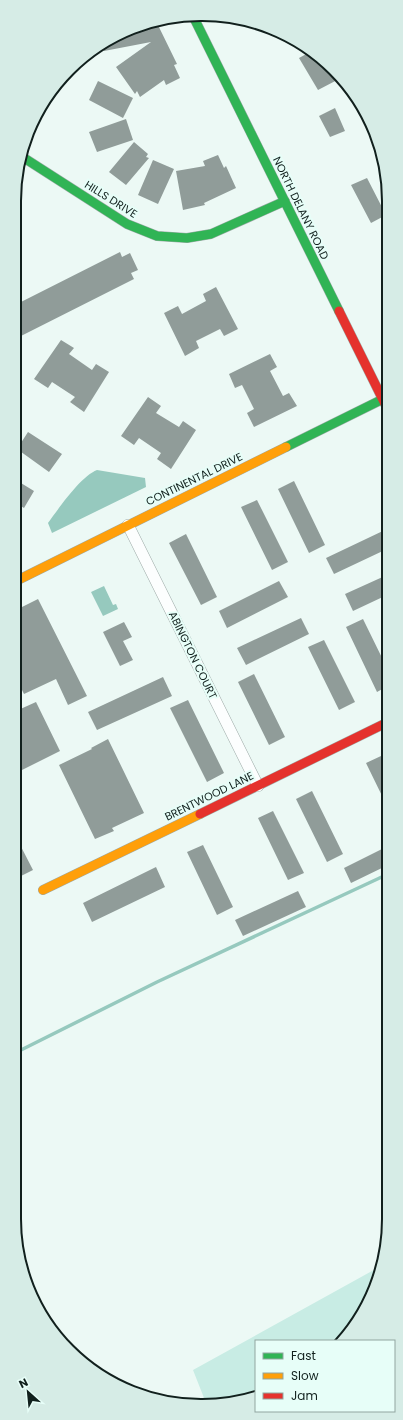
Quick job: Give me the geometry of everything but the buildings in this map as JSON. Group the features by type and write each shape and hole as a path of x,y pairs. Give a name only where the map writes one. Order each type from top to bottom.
{"street":[{"name":"NORTH DELANY ROAD","path":"195,21 382,397"},
{"name":"HILLS DRIVE","path":"26,159 127,224 156,236 187,238 211,234 285,201"},
{"name":"CONTINENTAL DRIVE","path":"21,578 382,399"},
{"name":"ABINGTON COURT","path":"128,525 258,786"},
{"name":"BRENTWOOD LANE","path":"43,890 382,726"}],"shaded area":[{"path":"97,470 145,478 146,487 52,533 48,523 77,485"},
{"path":"104,586 113,605 116,604 118,609 103,616 91,592"},
{"path":"374,1270 358,1309 335,1340 255,1340 255,1391 237,1396 204,1399 193,1370"}],"waterway":[{"path":"21,1050 157,982 382,877"}],"traffic: fast":[{"path":"195,21 339,311"},
{"path":"26,159 127,224 157,236 187,238 211,234 285,201"},
{"path":"286,447 382,399"}],"traffic: slow":[{"path":"21,579 286,447"},
{"path":"43,890 200,814"}],"traffic: jam":[{"path":"339,311 382,398"},
{"path":"200,814 382,725"}]}
